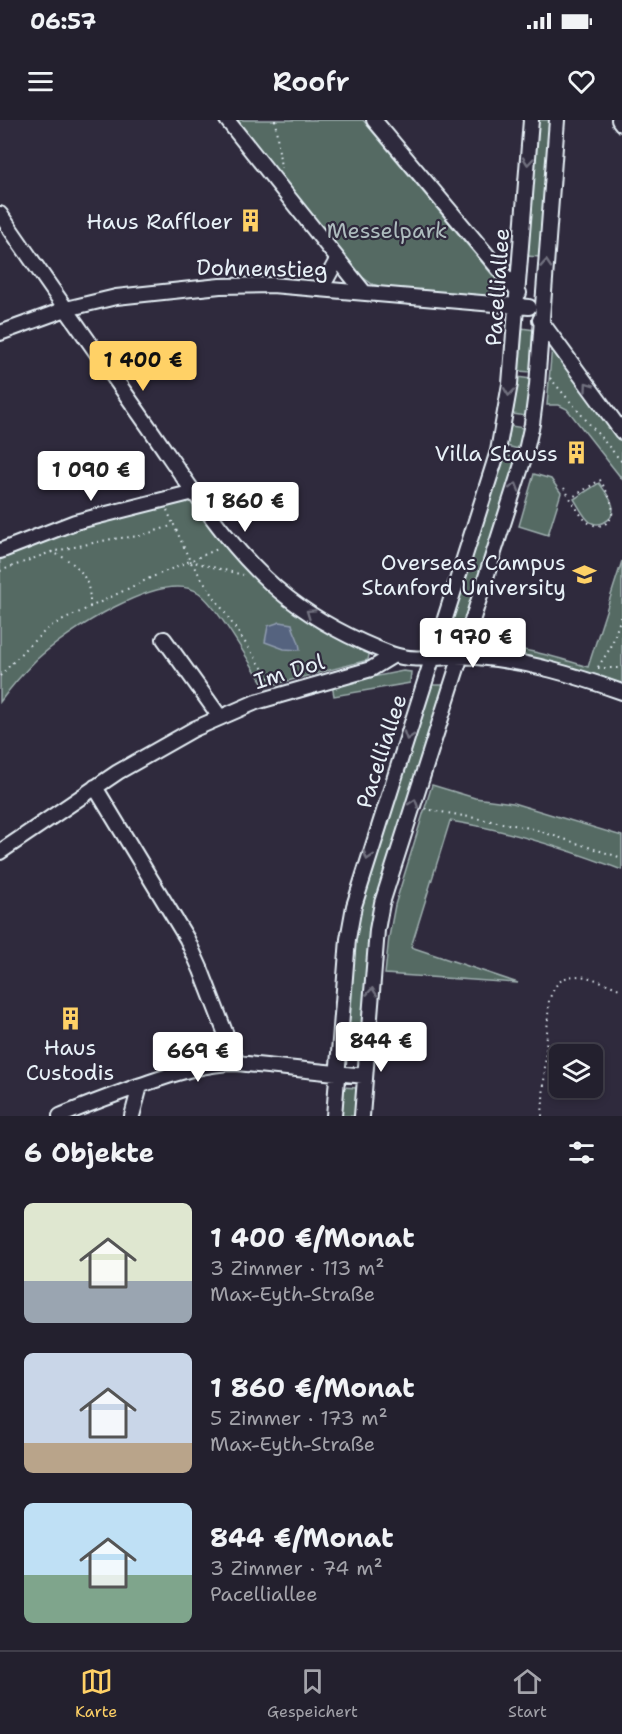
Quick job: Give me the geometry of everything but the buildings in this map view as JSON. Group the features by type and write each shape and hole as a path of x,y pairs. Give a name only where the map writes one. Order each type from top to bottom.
{"street":[{"path":"227,120 364,292"},
{"path":"374,120 517,291 523,306 542,322 622,432"},
{"name":"Pacelliallee","path":"517,291 531,120"},
{"name":"Pacelliallee","path":"362,1116 376,930 382,903 525,455 532,424 542,322 556,120"},
{"path":"619,120 622,124"},
{"path":"0,214 194,492 232,542 288,597 324,622 394,655 409,658 475,656 532,664 564,672 622,692"},
{"path":"321,289 337,260"},
{"name":"Dohnenstieg","path":"0,333 66,309 116,297 220,286 272,285 523,306"},
{"name":"Pacelliallee","path":"334,1116 348,939 354,906 498,451 523,306"},
{"path":"505,419 532,424"},
{"path":"498,451 525,455"},
{"path":"0,551 75,522 194,492"},
{"path":"164,639 220,717"},
{"name":"Im Dol","path":"0,852 148,753 220,717 280,694 370,669 394,655"},
{"path":"95,787 187,939 237,1063"},
{"path":"60,1116 199,1066 237,1063 365,1076"},
{"path":"132,1116 140,1086"}],"path":[{"path":"275,120 281,169"},
{"path":"548,376 622,462"},
{"path":"564,488 588,523 592,525 598,526 609,522 615,513 614,502 600,480 571,498"},
{"path":"166,507 190,561 275,687"},
{"path":"0,571 51,552 103,540 140,537 174,525"},
{"path":"0,676 51,626 232,542"},
{"path":"51,552 64,557 80,569 87,583 90,607"},
{"path":"595,673 611,647 622,614"},
{"path":"598,668 622,668"},
{"path":"422,808 531,828 622,858"},
{"path":"542,1116 549,1000 556,986 562,979 572,976 586,977 622,990"}],"green space":[{"name":"Messelpark","path":"233,120 363,120 505,290 504,296 501,299 390,289 372,284 354,271"},
{"path":"536,120 551,120 540,257 526,256"},
{"path":"521,328 535,330 531,372 518,371"},
{"path":"552,345 613,431 622,440 622,479 567,409 559,405 547,405"},
{"path":"517,377 531,379 526,416 513,414"},
{"path":"511,426 524,428 519,449 506,446"},
{"path":"502,455 518,458 462,634 447,629"},
{"path":"534,474 551,479 561,493 548,535 519,526"},
{"path":"599,483 610,499 613,509 607,520 596,524 586,518 574,499"},
{"path":"187,500 197,503 249,569 370,650 368,660 265,687 225,623 207,600 199,593 183,587 162,589 114,607 68,635 36,660 0,702 0,556 63,531"},
{"path":"622,561 622,686 550,662 478,651 481,645 508,647 549,655 588,667"},
{"path":"403,671 411,672 410,683 334,696 332,685"},
{"path":"429,685 445,685 369,945 359,1060 344,1059 355,934 366,885"},
{"path":"432,785 475,798 513,803 622,836 622,870 538,841 450,821 411,947 518,983 385,974 395,905"},
{"path":"342,1087 357,1088 355,1116 339,1116"}],"water":[{"path":"280,622 292,624 300,650 284,649 265,642 268,626"}],"place":[{"name":"Haus Raffloer","path":"251,221"},
{"name":"Villa Stauss","path":"576,453"},
{"name":"Overseas Campus Stanford University","path":"584,575"},
{"name":"Haus Custodis","path":"70,1018"}]}
